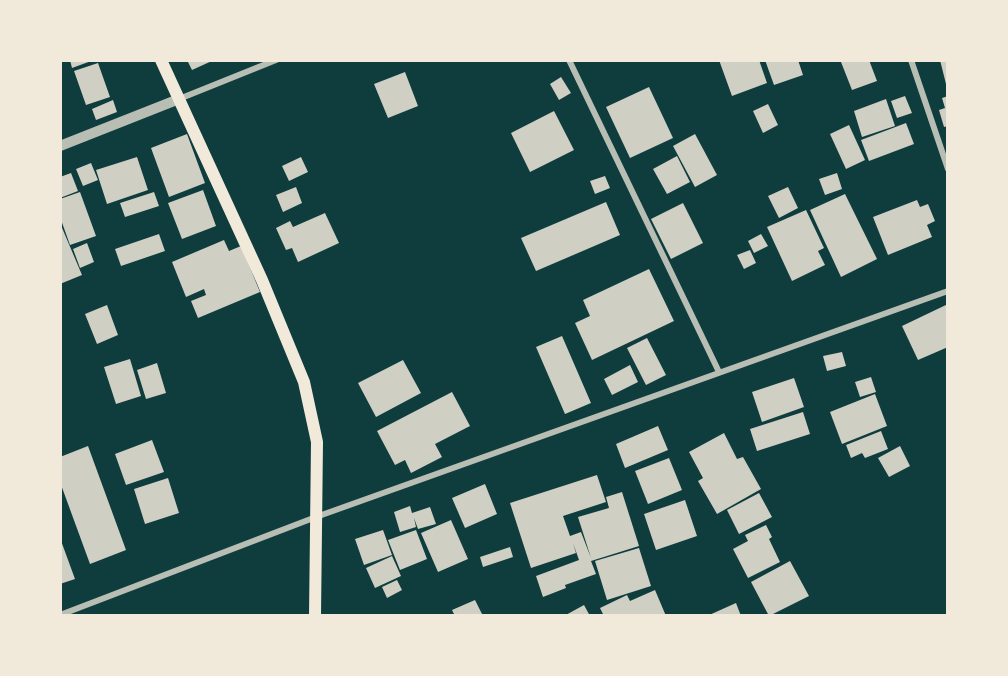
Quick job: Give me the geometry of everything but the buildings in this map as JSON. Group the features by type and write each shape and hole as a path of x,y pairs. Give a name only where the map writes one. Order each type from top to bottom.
{"main road":[{"path":"161,60 262,280 304,382 317,442 315,616"}],"street":[{"path":"60,146 276,60"},
{"path":"569,60 719,372"},
{"path":"911,60 948,169"},
{"path":"60,615 316,517 948,291"}]}
